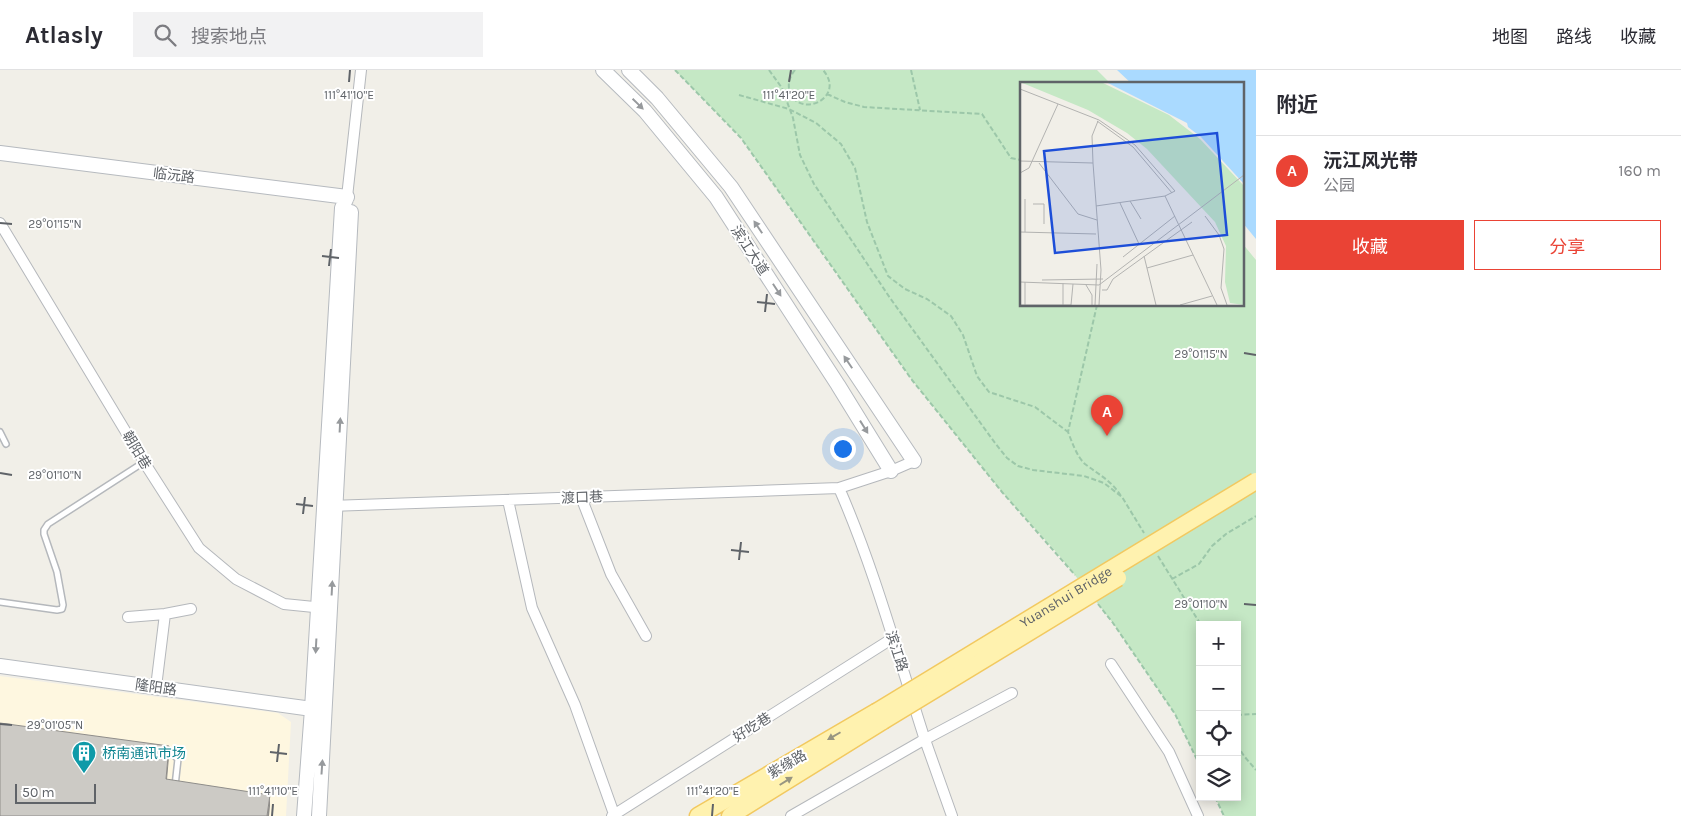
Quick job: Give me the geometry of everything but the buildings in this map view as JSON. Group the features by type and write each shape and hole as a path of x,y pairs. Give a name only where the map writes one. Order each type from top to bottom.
{"main road":[{"name":"Yuanshui Bridge","path":"880,716 1256,481"},
{"name":"Yuanshui Bridge","path":"880,716 1256,494"},
{"name":"紫缘路","path":"698,816 880,716"},
{"name":"紫缘路","path":"730,816 880,716"}],"street":[{"path":"319,816 325,608 342,208 347,197 361,70"},
{"name":"滨江大道","path":"603,70 645,111 716,197 833,377 891,471"},
{"name":"滨江大道","path":"629,70 657,98 731,187 914,461"},
{"name":"临沅路","path":"0,153 347,197"},
{"name":"朝阳巷","path":"0,223 144,462 199,548 236,579 284,604 325,608"},
{"name":"渡口巷","path":"330,506 839,488 891,471 914,461"},
{"name":"滨江路","path":"839,488 853,519 925,740 952,816"},
{"path":"581,497 611,574 646,636"},
{"path":"508,500 532,608 575,705 613,815"},
{"path":"304,816 312,709 325,608"},
{"path":"128,617 165,614 191,609"},
{"path":"156,687 165,614"},
{"name":"好吃巷","path":"613,815 893,638"},
{"path":"1111,664 1169,752 1198,816"},
{"name":"隆阳路","path":"0,666 312,709"},
{"path":"791,816 1012,693"}],"lane":[{"path":"0,432 6,444"},
{"path":"0,602 57,610 62,609 63,605 57,572 44,530 48,524 144,462"},
{"path":"154,752 173,755 178,759 174,790"}],"path":[{"path":"675,70 741,138 912,380 1002,492 1076,577"},
{"path":"770,70 782,88 790,109 800,154 814,184 890,298 1007,458 1018,466 1033,470 1084,476 1104,483 1122,497"},
{"path":"795,70 790,78 790,91 798,102 811,105 818,103 828,94 830,81 823,70"},
{"path":"911,70 920,110"},
{"path":"828,94 845,102 864,107 982,114 1012,158 1020,160"},
{"path":"738,95 790,109 816,123 841,144 855,168 867,222 888,276 905,289 927,299 951,316 963,335 977,376 989,392 1035,408 1068,432 1084,463 1102,475 1116,488 1147,538"},
{"path":"787,101 793,97"},
{"path":"1068,432 1097,306"},
{"path":"1172,579 1199,564 1212,546 1226,534 1256,516"},
{"path":"1157,554 1198,621"},
{"path":"1094,600 1113,623 1175,714 1196,758"},
{"path":"1241,715 1256,714"},
{"path":"1241,751 1256,770"},
{"path":"1217,801 1224,816"}],"shaded area":[{"path":"0,676 278,713 291,722 286,816 0,816"}],"green space":[{"path":"675,70 1097,70 1109,82 1020,82 1020,306 1244,306 1244,245 1256,260 1256,816 1224,816 1217,801 1241,801 1241,621 1196,621 1196,758 1175,714 1113,623 1058,554 1002,492 912,380 741,138"}],"water":[{"path":"1117,70 1256,70 1256,239 1244,224 1244,82 1130,82"}],"place":[{"name":"沅江风光带","path":"1107,436"},
{"name":"桥南通讯市场","path":"84,774"}]}
